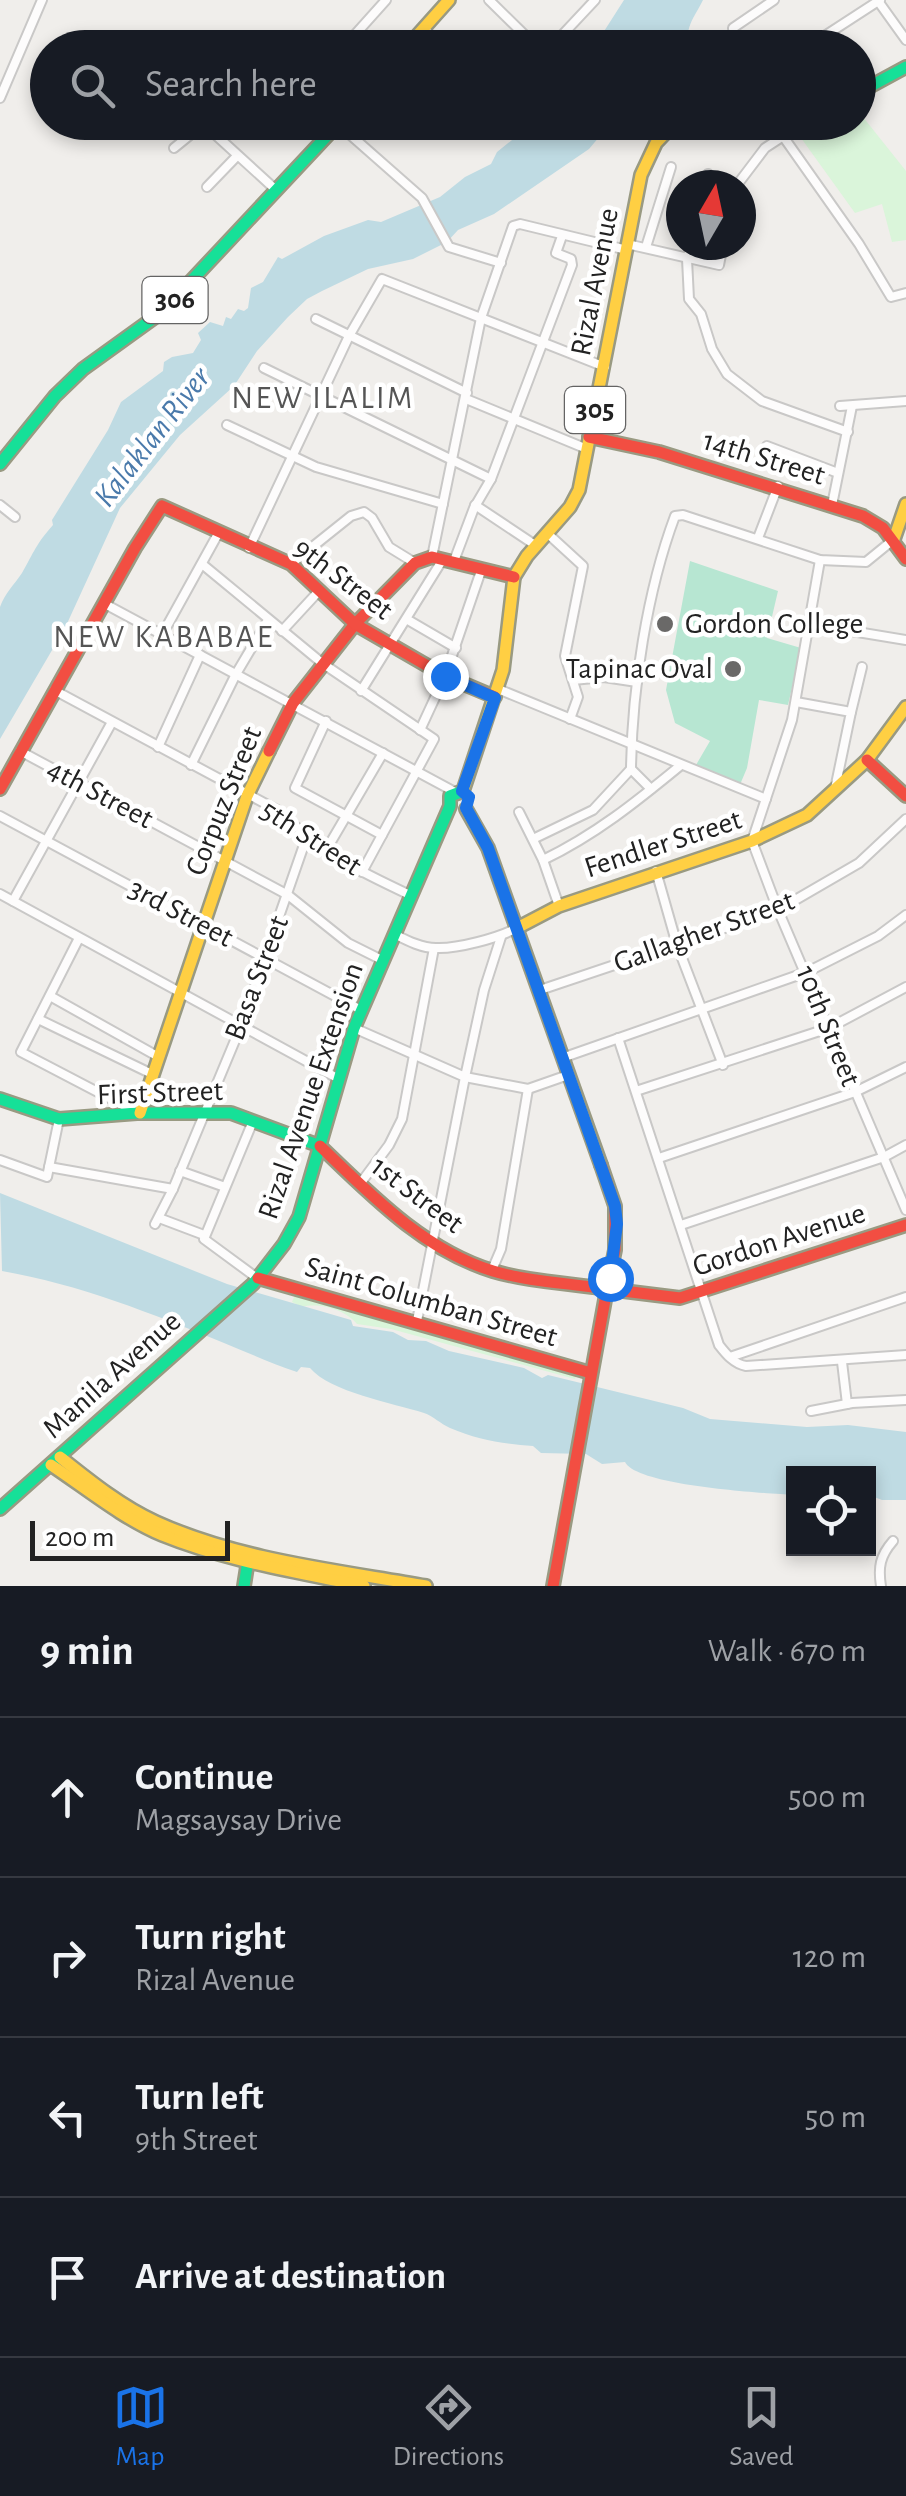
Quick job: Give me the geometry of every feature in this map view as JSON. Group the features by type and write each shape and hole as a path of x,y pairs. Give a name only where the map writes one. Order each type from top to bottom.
{"main road":[{"path":"423,28 449,0"},
{"path":"876,83 906,67"},
{"name":"306","path":"0,464 55,396 162,312 324,140"},
{"name":"Rizal Avenue","path":"459,791 503,670 514,578 535,546 570,507 578,490 647,158 659,140"},
{"name":"14th Street","path":"588,443 659,452 832,505 874,522 894,539 905,557"},
{"path":"894,539 906,504"},
{"name":"9th Street","path":"105,604 159,510 166,507 249,548 292,564 355,624 391,647 445,676 496,693"},
{"path":"443,559 514,578"},
{"name":"Corpuz Street","path":"139,1113 247,796 293,703 355,624 415,563 443,559"},
{"path":"0,790 105,604"},
{"name":"Fendler Street","path":"517,928 558,906 656,870 752,841 807,815 867,760 906,707"},
{"path":"867,760 906,796"},
{"path":"459,791 469,797 466,808 488,848 615,1206 615,1250 553,1586"},
{"name":"305","path":"450,806 450,796 459,791"},
{"path":"450,806 458,811 466,808"},
{"name":"Rizal Avenue Extension","path":"254,1283 298,1217 354,1028 450,806"},
{"name":"First Street","path":"0,1099 59,1119 94,1120 203,1110 232,1112 320,1146"},
{"name":"1st Street","path":"320,1146 434,1244 492,1270 607,1288"},
{"name":"Gordon Avenue","path":"607,1288 667,1298 704,1292 906,1224"},
{"name":"Saint Columban Street","path":"254,1283 417,1321 590,1378"},
{"name":"Manila Avenue","path":"0,1509 254,1283"},
{"path":"55,1461 148,1529 371,1582 426,1586"},
{"path":"244,1586 249,1555"}],"street":[{"path":"0,98 42,0"},
{"path":"360,30 386,0"},
{"path":"489,0 520,30"},
{"path":"733,30 774,0"},
{"path":"833,30 879,0 906,40"},
{"path":"566,30 591,1"},
{"path":"174,148 184,140"},
{"path":"220,140 278,192"},
{"path":"358,140 422,198 446,244 501,263"},
{"path":"748,170 765,148 779,140"},
{"path":"786,140 891,297 906,293"},
{"path":"207,187 236,157"},
{"path":"646,247 670,167"},
{"path":"443,559 443,504 481,318 516,224 562,236 666,253"},
{"path":"361,691 491,479 572,265 571,259 556,253 562,236"},
{"path":"688,260 689,299 701,314 712,349 726,374 762,401 848,432"},
{"path":"693,260 719,265 720,260"},
{"path":"249,548 350,336 382,279 604,368"},
{"path":"316,318 513,419 588,443"},
{"path":"264,368 491,479"},
{"path":"840,406 906,401"},
{"path":"832,505 852,406"},
{"path":"227,425 292,456 443,504"},
{"path":"767,446 838,473"},
{"path":"758,538 778,486"},
{"path":"0,505 16,517"},
{"path":"475,506 535,546"},
{"path":"292,564 351,516 364,512 372,518 389,547 415,563"},
{"path":"533,839 593,810 631,768 644,636 673,519 683,515 820,560 866,562 894,539"},
{"path":"162,635 219,532"},
{"path":"548,533 582,566 566,656 578,697 570,719"},
{"path":"752,841 782,758 796,702 820,560"},
{"path":"202,564 322,663 434,740 362,872"},
{"path":"420,730 456,648 482,568"},
{"path":"282,631 318,592"},
{"path":"105,604 416,772 459,791"},
{"path":"191,766 236,674 268,620"},
{"path":"408,620 456,648"},
{"path":"809,624 906,640"},
{"path":"158,747 200,655"},
{"path":"834,793 862,667"},
{"path":"573,680 604,677 637,682"},
{"name":"5th Street","path":"54,690 281,812 306,839 326,852 412,896"},
{"name":"9th Street","path":"496,693 766,799"},
{"path":"796,702 851,712"},
{"path":"326,721 295,786 382,835"},
{"path":"14,901 112,722"},
{"name":"4th Street","path":"20,751 288,895 348,943 384,961"},
{"path":"326,852 383,754"},
{"path":"543,860 618,818 681,766"},
{"path":"631,768 652,789"},
{"path":"519,812 543,860 558,906"},
{"name":"3rd Street","path":"0,816 361,1010"},
{"name":"Gallagher Street","path":"540,990 778,910 860,863 906,820"},
{"name":"Basa Street","path":"204,1235 157,1221 240,1026 306,839"},
{"name":"10th Street","path":"752,841 906,1210"},
{"path":"656,870 677,945 722,1065"},
{"path":"0,894 339,1079"},
{"path":"562,1058 807,972 878,936 906,915"},
{"name":"Fendler Street","path":"396,935 434,948 501,937 517,928"},
{"path":"417,1321 484,990 501,937"},
{"path":"79,938 22,1047 24,1055 139,1113"},
{"path":"360,1184 399,1126 434,948"},
{"path":"636,1091 829,1028 906,986"},
{"path":"50,996 157,1056"},
{"path":"38,1019 152,1074"},
{"path":"354,1028 465,1077 528,1089 568,1075"},
{"path":"618,1038 719,1345 746,1366 906,1355"},
{"path":"659,1158 855,1092 906,1067"},
{"path":"492,1270 502,1248 528,1089"},
{"path":"0,1160 44,1178 50,1167 59,1119"},
{"path":"254,1121 204,1235 204,1242 254,1283"},
{"path":"681,1225 884,1156 906,1144"},
{"path":"50,1167 173,1189"},
{"path":"180,1171 225,1187"},
{"path":"730,1357 906,1297"},
{"path":"842,1362 847,1404"},
{"path":"811,1411 906,1400"},
{"path":"881,1586 878,1568 894,1541"}],"green space":[{"path":"876,133 906,171 906,240 892,242 882,204 855,213 802,140 876,140"},
{"name":"Tapinac Oval","path":"690,561 778,591 767,638 801,648 788,705 759,700 747,768 739,787 696,765 710,741 675,723 666,690"},
{"path":"296,1292 577,1375 575,1379 391,1329 357,1324 332,1308 302,1307 292,1302"}],"water":[{"path":"624,0 703,0 689,30 605,30"},
{"name":"Kalaklan River","path":"512,140 597,140 494,214 458,230 447,242 413,259 368,269 307,299 288,317 257,351 234,386 180,435 120,508 65,628 0,739 0,607 53,525 52,520 121,402 163,371 164,362 193,353 201,340 198,333 210,322 223,326 226,317 231,319 238,309 248,308 251,288 263,282 278,257 282,259 324,236 368,220 381,222 440,197 465,177 491,164 497,152"},
{"path":"0,1193 227,1284 351,1320 353,1326 393,1332 408,1340 426,1341 449,1351 524,1368 542,1378 548,1375 683,1408 710,1419 807,1427 848,1425 906,1432 906,1500 876,1498 876,1466 786,1466 786,1494 676,1482 634,1470 625,1462 602,1464 586,1454 541,1453 533,1446 491,1441 460,1432 424,1413 332,1384 310,1368 301,1367 297,1372 115,1301 2,1271"}],"traffic: fast":[{"path":"876,83 906,67"},
{"path":"0,464 55,396 83,369 162,312 323,140"},
{"path":"0,1509 253,1284 284,1244 299,1217 354,1028 450,806 450,796 463,791"},
{"path":"0,1099 59,1119 137,1113 231,1113 320,1146"},
{"path":"244,1586 249,1554"}],"traffic: slow":[{"path":"422,30 449,0"},
{"path":"463,791 503,670 514,577 579,490 641,175 659,140"},
{"path":"894,539 906,504"},
{"path":"517,928 559,906 752,841 807,815 867,760 906,707"},
{"path":"140,1113 247,796 269,751"},
{"path":"466,809 488,848 601,1165"},
{"path":"60,1457 130,1508 188,1535 255,1555 426,1586"},
{"path":"51,1465 119,1512 162,1535 236,1559 364,1586"}],"traffic: jam":[{"path":"589,437 659,452 863,516 883,528 906,559"},
{"path":"0,789 162,506 291,564 355,624 445,676 495,697"},
{"path":"269,751 293,703 355,624 415,563 432,557 514,577"},
{"path":"867,760 906,796"},
{"path":"320,1146 400,1219 468,1262 521,1278 607,1289 615,1250 615,1206 601,1165"},
{"path":"553,1586 607,1289 680,1298 906,1225"},
{"path":"258,1278 591,1373"}],"place":[{"name":"Gordon College","path":"665,624"},
{"name":"Tapinac Oval","path":"733,669"}],"district":[{"name":"NEW ILALIM","path":"323,398"},
{"name":"NEW KABABAE","path":"164,637"}],"route":[{"path":"445,676 495,698 462,791 469,797 466,808 488,848 615,1206 617,1224 610,1278"}]}
